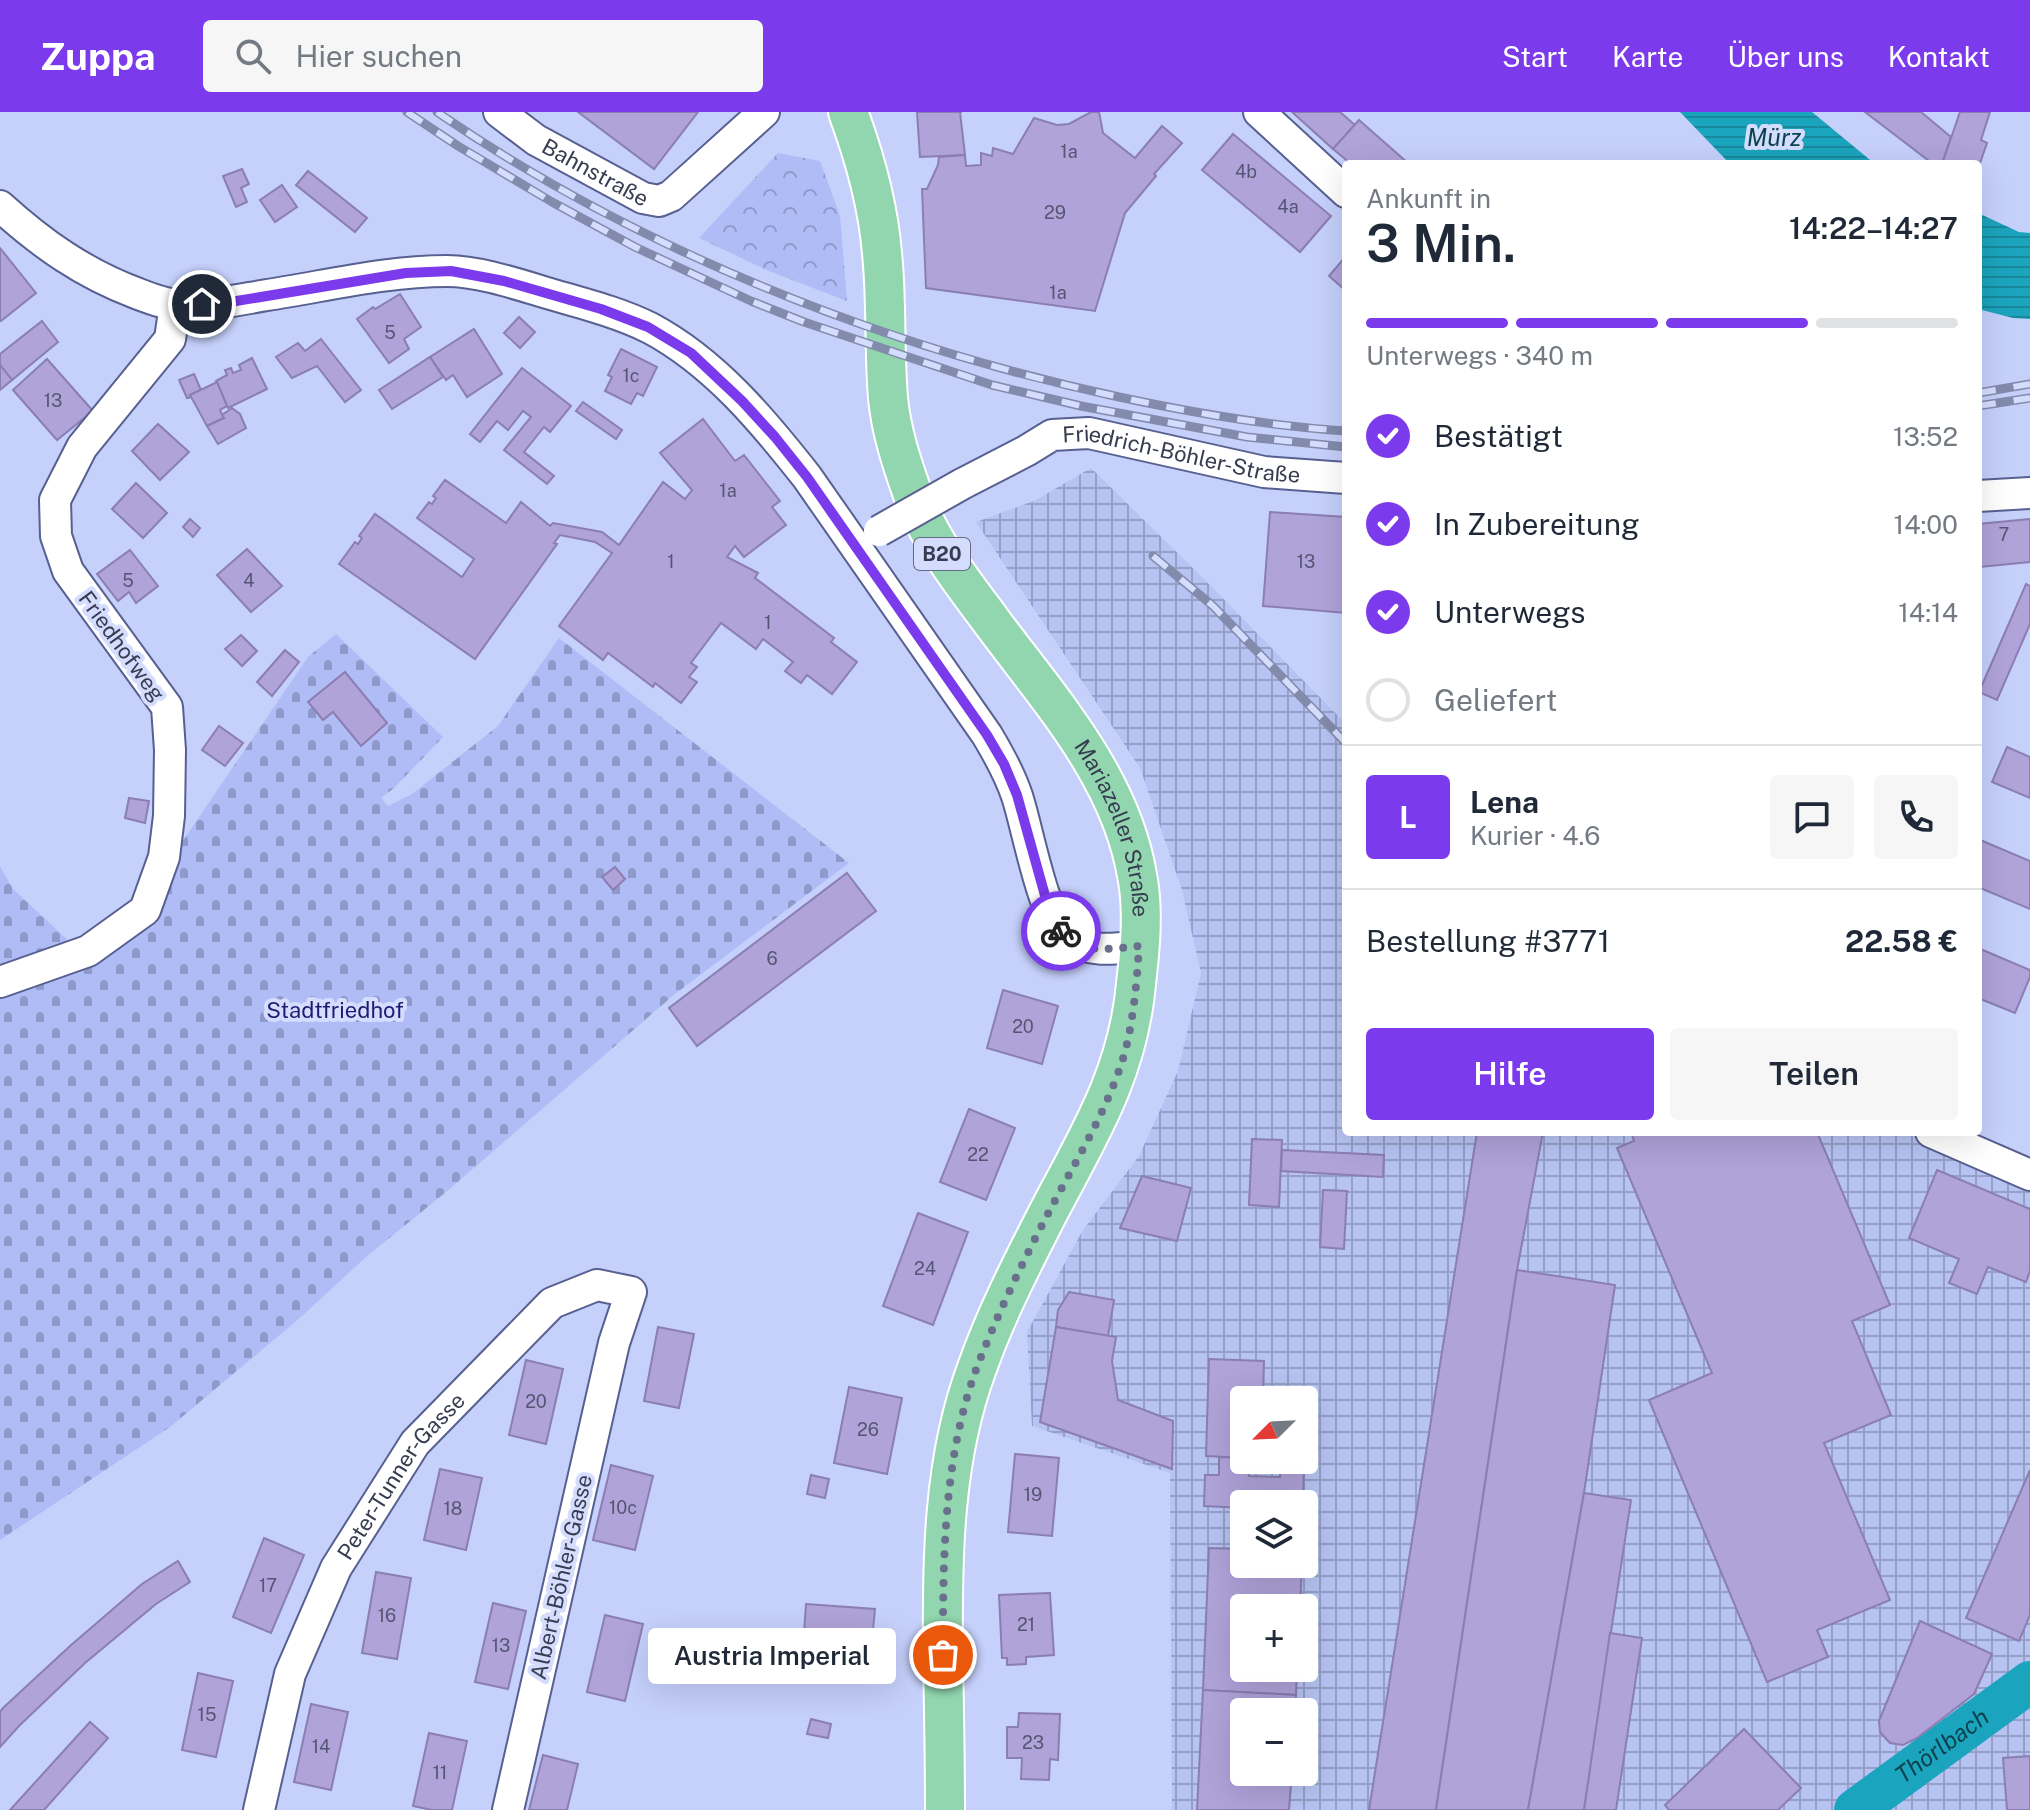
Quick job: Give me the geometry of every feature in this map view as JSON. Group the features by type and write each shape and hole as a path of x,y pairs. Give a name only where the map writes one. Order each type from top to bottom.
{"main road":[{"name":"Mariazeller Straße","path":"848,112 863,151 873,193 882,250 888,402 897,448 915,500 941,553 1076,735 1111,794 1127,835 1138,877 1140,908 1136,989 1126,1049 1103,1109 999,1314 962,1412 952,1465 945,1538 945,1810"}],"street":[{"name":"Bahnstraße","path":"499,112 536,140 643,198 659,201 671,196 764,112"},
{"path":"1259,112 1342,188"},
{"path":"0,206 28,232 70,262 148,298 175,305 218,304 406,273 451,271 504,281 601,309 648,327 691,353 742,401 807,477 867,538 1004,764 1017,795 1051,917 1065,937 1080,946 1096,949 1139,946"},
{"name":"Friedhofweg","path":"0,982 88,951 145,910 164,857 169,816 167,707 68,571 56,536 55,500 82,447 170,339 175,305"},
{"name":"Friedrich-Böhler-Straße","path":"867,538 1052,435 1089,433 1264,472 1342,478"},
{"path":"1982,496 2030,493"},
{"path":"1940,1136 2030,1175"},
{"name":"Peter-Tunner-Gasse","path":"259,1810 290,1674 336,1568 415,1443 552,1303 597,1285 631,1292 614,1343"},
{"name":"Albert-Böhler-Gasse","path":"508,1810 614,1343"}],"shaded area":[{"path":"1091,468 1342,720 1342,1136 1913,1136 2030,1187 2030,1810 1172,1810 1170,1473 1032,1426 1027,1332 1083,1230 1139,1156 1178,1071 1201,973 1182,890 1140,768 976,522 1034,501"}],"green space":[{"path":"778,153 820,161 840,216 847,301 769,271 699,238"},
{"name":"Stadtfriedhof","path":"336,634 443,737 381,798 388,806 412,794 498,726 559,638 849,863 675,994 170,1427 0,1540 0,866 13,889 87,958 180,845 308,657"}],"water":[{"name":"Mürz","path":"1680,112 1812,112 1870,160 1726,160"},
{"path":"1982,215 2019,232 2030,233 2030,319 1982,310"}],"building":[{"path":"578,112 698,112 654,169"},
{"path":"917,112 960,112 965,155 920,157"},
{"path":"1091,112 1099,112 1103,133 1135,158 1162,126 1182,143 1125,213 1095,311 926,288 922,189 927,189 939,157 965,155 966,166 981,165 981,153 992,156 993,148 1013,154 1034,118 1057,125 1069,124"},
{"path":"1292,112 1340,112 1355,125 1333,149"},
{"path":"1865,112 1921,112 1951,137 1943,160 1928,160"},
{"path":"1960,112 1990,112 1981,140 1987,143 1981,160 1943,160"},
{"path":"1359,120 1404,160 1346,160 1333,149"},
{"path":"1233,134 1331,216 1300,252 1202,170"},
{"path":"242,169 249,184 241,188 247,202 236,207 223,176"},
{"path":"308,171 367,218 355,232 296,185"},
{"path":"282,185 297,207 275,222 260,200"},
{"path":"0,248 36,293 1,321 0,321"},
{"path":"1342,261 1342,287 1329,276"},
{"path":"400,294 421,327 404,339 409,349 389,363 357,319"},
{"path":"519,317 535,332 520,348 504,333"},
{"path":"42,321 58,342 12,380 0,365 0,354"},
{"path":"474,329 502,374 467,397 453,375 446,380 430,357"},
{"path":"321,339 361,390 345,402 317,366 292,378 276,357 298,343 305,351"},
{"path":"621,349 657,367 643,396 637,393 631,404 605,391 612,377 608,375"},
{"path":"430,357 443,377 392,409 379,390"},
{"path":"252,358 267,389 228,408 216,381 227,375 225,370 231,368 233,373 241,370 239,365"},
{"path":"47,359 93,411 57,440 13,390"},
{"path":"0,365 12,380 0,390"},
{"path":"522,368 571,406 550,432 544,427 524,452 554,476 547,484 504,450 531,417 523,411 508,430 497,421 480,442 470,434"},
{"path":"194,374 201,390 187,398 179,380"},
{"path":"217,382 227,406 220,410 224,418 207,426 190,395"},
{"path":"583,402 622,430 616,439 576,411"},
{"path":"232,408 240,414 246,428 218,444 207,426 224,418 222,415"},
{"path":"703,419 735,461 744,455 780,501 772,507 786,525 744,557 735,546 727,557 758,573 755,578 834,638 831,642 857,662 832,694 807,675 801,683 785,671 793,662 763,639 756,649 721,623 691,663 697,667 689,677 697,682 681,703 655,683 653,687 608,653 603,660 559,626 612,553 595,542 560,535 554,543 557,544 475,659 339,564 355,542 358,544 362,538 359,536 375,514 462,577 474,559 417,518 429,502 432,504 436,498 433,496 445,480 506,523 521,502 550,526 553,523 602,532 619,545 663,482 685,499 692,490 660,453"},
{"path":"158,424 189,452 160,480 132,451"},
{"path":"136,483 167,513 143,538 112,509"},
{"path":"1270,512 1342,517 1342,613 1263,606"},
{"path":"190,519 200,528 193,537 183,527"},
{"path":"2030,519 2030,562 1982,567 1982,524"},
{"path":"247,549 282,586 251,612 217,575"},
{"path":"130,550 158,586 136,603 129,592 118,601 97,574"},
{"path":"2026,584 2030,586 2030,624 1997,700 1982,693 1982,685"},
{"path":"241,635 257,651 242,666 225,649"},
{"path":"285,650 299,662 272,696 257,682"},
{"path":"345,672 387,723 361,746 333,712 323,720 308,702"},
{"path":"219,726 243,743 225,766 202,750"},
{"path":"2007,747 2030,757 2030,798 1992,782"},
{"path":"129,798 149,801 145,823 125,818"},
{"path":"1982,841 2030,861 2030,909 1982,889"},
{"path":"615,867 625,879 613,890 602,877"},
{"path":"847,873 876,911 697,1046 669,1008"},
{"path":"1982,950 2030,970 2015,1013 1982,1000"},
{"path":"1003,990 1058,1006 1042,1064 987,1048"},
{"path":"969,1109 1015,1128 986,1200 940,1182"},
{"path":"1476,1136 1542,1136 1517,1270 1436,1810 1369,1810"},
{"path":"1632,1136 1819,1136 1890,1305 1852,1321 1891,1415 1824,1443 1890,1600 1817,1630 1828,1657 1767,1682 1649,1400 1712,1373 1617,1148 1634,1141"},
{"path":"1252,1139 1282,1140 1279,1207 1249,1205"},
{"path":"1282,1150 1384,1155 1383,1177 1281,1171"},
{"path":"1937,1170 2030,1209 2030,1271 2026,1282 1988,1267 1977,1294 1949,1283 1959,1259 1909,1238"},
{"path":"1142,1176 1191,1188 1177,1241 1120,1228"},
{"path":"1323,1190 1347,1191 1344,1249 1320,1247"},
{"path":"918,1213 968,1232 933,1325 883,1306"},
{"path":"1517,1270 1615,1285 1584,1493 1528,1810 1436,1810"},
{"path":"1069,1292 1114,1300 1108,1336 1056,1327 1058,1310"},
{"path":"658,1327 694,1334 679,1408 644,1401"},
{"path":"1056,1327 1116,1337 1112,1361 1118,1400 1173,1421 1172,1469 1040,1422"},
{"path":"1209,1359 1264,1361 1263,1386 1230,1386 1230,1457 1206,1456"},
{"path":"526,1360 563,1369 546,1444 509,1435"},
{"path":"849,1387 902,1398 887,1474 834,1463"},
{"path":"1015,1454 1059,1458 1052,1536 1008,1532"},
{"path":"1219,1457 1230,1457 1230,1474 1280,1477 1280,1474 1304,1474 1303,1490 1230,1490 1230,1507 1204,1506 1205,1475 1219,1475"},
{"path":"611,1465 653,1476 635,1550 593,1540"},
{"path":"440,1469 482,1478 466,1550 424,1540"},
{"path":"2030,1470 2030,1615 2019,1641 1966,1618"},
{"path":"811,1475 829,1479 825,1498 807,1494"},
{"path":"1584,1493 1631,1500 1584,1810 1528,1810"},
{"path":"264,1538 304,1555 271,1633 233,1617"},
{"path":"1209,1548 1230,1549 1230,1578 1301,1578 1301,1594 1230,1594 1230,1682 1296,1682 1296,1695 1203,1690"},
{"path":"178,1561 190,1582 156,1604 85,1663 0,1747 0,1712 3,1708 142,1584"},
{"path":"376,1572 411,1578 397,1659 362,1653"},
{"path":"1050,1593 1054,1655 1026,1657 1026,1664 1007,1665 1007,1658 1002,1658 999,1595"},
{"path":"493,1603 526,1611 508,1689 475,1682"},
{"path":"806,1604 875,1609 873,1630 879,1630 877,1656 871,1656 869,1681 801,1676"},
{"path":"605,1615 643,1624 625,1701 587,1692"},
{"path":"1920,1621 1992,1654 1974,1694 1917,1738 1903,1745 1890,1743 1880,1732 1879,1721"},
{"path":"1610,1633 1642,1638 1616,1810 1584,1810"},
{"path":"198,1673 233,1681 216,1757 182,1750"},
{"path":"1203,1690 1296,1695 1296,1698 1230,1698 1230,1786 1291,1786 1289,1810 1197,1810"},
{"path":"311,1704 348,1712 331,1790 294,1782"},
{"path":"1019,1713 1060,1714 1058,1760 1050,1759 1049,1780 1021,1779 1022,1758 1007,1758 1007,1727 1018,1727"},
{"path":"811,1719 831,1724 828,1738 807,1734"},
{"path":"90,1722 108,1738 44,1810 10,1810"},
{"path":"1744,1729 1801,1788 1778,1810 1669,1810 1665,1805"},
{"path":"429,1733 467,1741 452,1810 413,1806"},
{"path":"543,1755 578,1764 567,1810 529,1810"},
{"path":"2030,1756 2030,1810 2007,1810 2003,1758"}],"waterway":[{"name":"Thörlbach","path":"1855,1810 2030,1682"}],"railway":[{"path":"407,112 552,202 635,247 804,322 992,385 1081,406 1247,437 1342,447"},
{"path":"437,112 514,162 595,208 764,287 852,321 1030,376 1119,397 1232,418 1342,431"},
{"path":"1982,392 2030,384"},
{"path":"1982,405 2030,398"},
{"path":"1153,556 1213,606 1342,739"}],"way so far":[{"path":"943,1655 945,1538 952,1465 962,1412 999,1314 1103,1109 1126,1049 1136,989 1139,946 1117,949 1080,946 1061,931"}],"place":[{"name":"Austria Imperial","path":"943,1655"}],"route":[{"path":"202,304 218,304 406,273 451,271 504,281 601,309 648,327 691,353 742,401 807,477 987,735 1017,795 1051,917 1061,931"}]}
